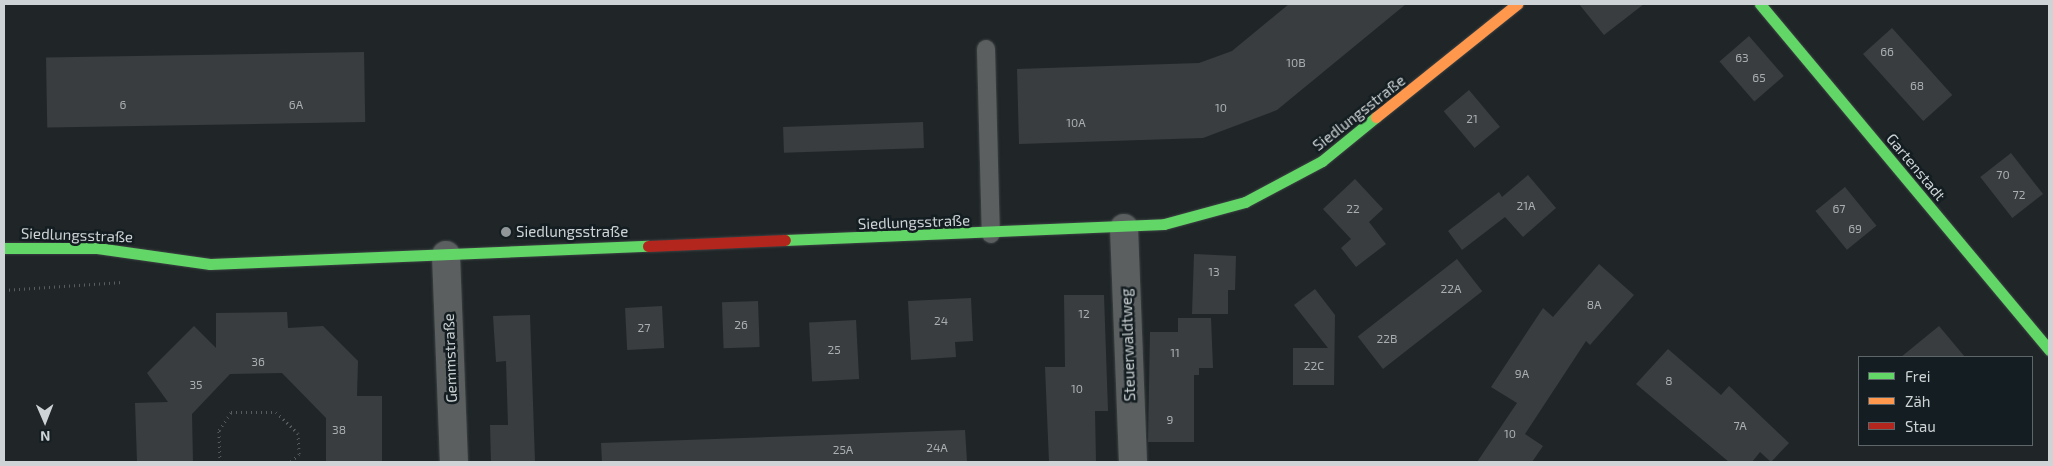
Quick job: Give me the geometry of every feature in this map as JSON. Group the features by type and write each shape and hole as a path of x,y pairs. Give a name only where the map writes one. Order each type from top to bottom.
{"street":[{"name":"Siedlungsstraße","path":"4,248 97,248 210,264 1124,228 1207,215 1245,202 1322,161 1517,4"},
{"name":"Gartenstadt","path":"1760,4 2049,350"},
{"name":"Steuerwaldtweg","path":"1124,228 1133,462"},
{"name":"Gemmstraße","path":"446,255 454,462"}],"lane":[{"path":"986,49 991,234"}],"path":[{"path":"4,290 128,282"},
{"path":"220,462 219,430 231,412 276,412 298,433 299,454 290,462"}],"building":[{"path":"1289,4 1406,4 1277,110 1203,138 1019,144 1017,69 1199,63 1232,51"},
{"path":"1579,4 1644,4 1604,35"},
{"path":"1892,28 1952,95 1923,121 1863,54"},
{"path":"1749,36 1784,76 1754,102 1720,62"},
{"path":"364,52 365,122 47,128 46,58"},
{"path":"1469,90 1500,127 1475,148 1444,111"},
{"path":"923,122 924,148 784,153 783,127"},
{"path":"2011,153 2043,194 2012,218 1980,177"},
{"path":"1528,175 1556,208 1523,237 1505,217 1462,250 1448,231 1499,192 1502,197"},
{"path":"1355,179 1383,209 1369,222 1386,244 1356,267 1341,248 1351,239 1323,209"},
{"path":"1845,187 1876,226 1847,250 1815,211"},
{"path":"1194,254 1236,256 1235,290 1228,290 1228,314 1192,314"},
{"path":"1457,259 1482,291 1383,369 1358,337"},
{"path":"1599,264 1634,295 1590,345 1586,341 1525,434 1543,446 1532,462 1477,462 1517,403 1491,387 1543,308 1553,317"},
{"path":"1315,289 1335,315 1334,385 1293,385 1293,348 1328,348 1294,305"},
{"path":"1064,295 1104,295 1108,411 1095,411 1096,462 1049,462 1045,367 1065,367"},
{"path":"971,298 973,341 955,342 956,357 911,360 908,301"},
{"path":"758,301 760,347 724,348 722,302"},
{"path":"662,306 664,348 627,350 625,308"},
{"path":"287,312 288,328 323,326 358,361 357,396 382,396 382,462 326,462 326,418 282,373 230,374 192,414 193,462 137,462 135,403 168,402 147,373 194,326 216,348 216,313"},
{"path":"530,315 535,462 491,462 490,425 508,425 506,361 496,362 493,316"},
{"path":"1178,318 1211,318 1213,368 1199,368 1199,375 1194,375 1194,442 1148,442 1150,332 1178,332"},
{"path":"856,320 859,379 812,381 809,322"},
{"path":"1939,326 1964,356 1902,356"},
{"path":"1668,349 1721,395 1729,386 1789,443 1771,462 1760,452 1752,462 1729,462 1636,384"},
{"path":"965,430 967,462 602,462 601,443"}],"traffic: fast":[{"path":"1760,4 2049,350"},
{"path":"785,240 1164,224 1245,202 1322,161 1376,117"},
{"path":"4,248 97,248 210,264 648,246"}],"traffic: slow":[{"path":"1376,117 1517,4"}],"traffic: jam":[{"path":"648,246 785,240"}],"place":[{"name":"Siedlungsstraße","path":"506,232"}]}
